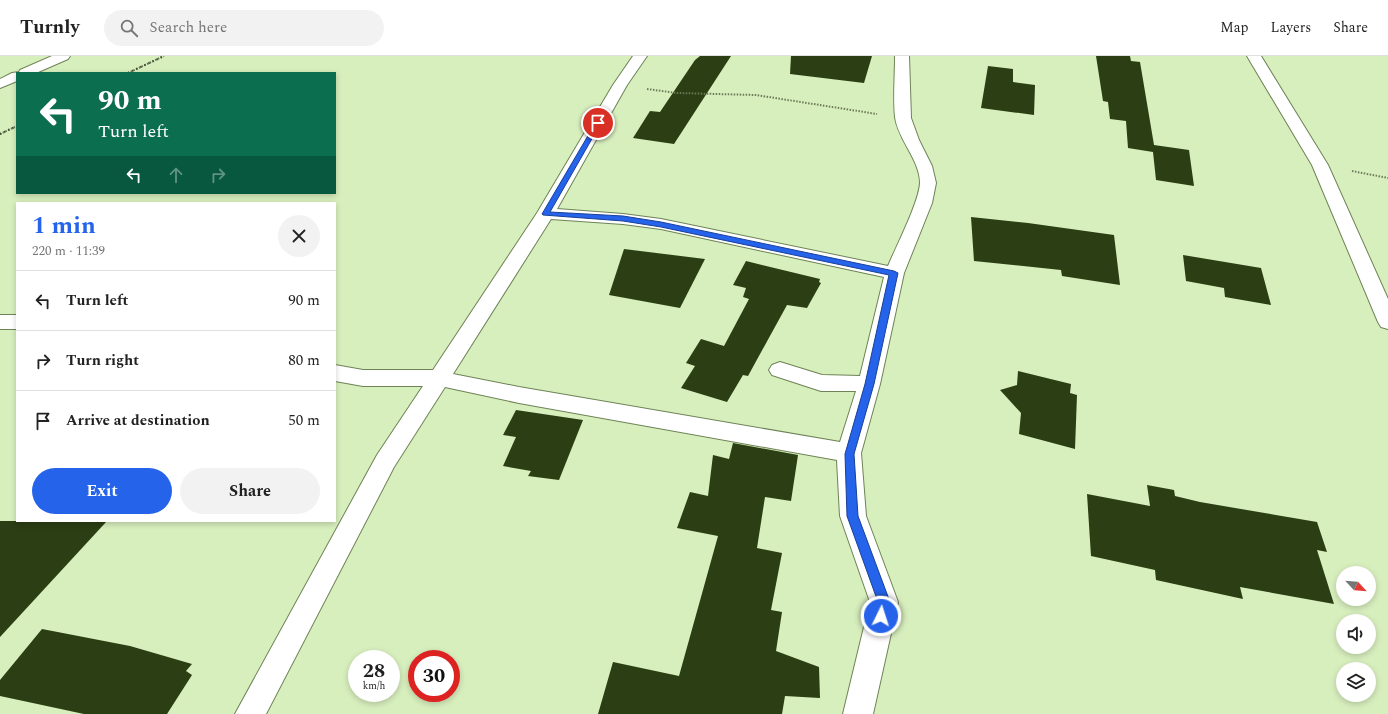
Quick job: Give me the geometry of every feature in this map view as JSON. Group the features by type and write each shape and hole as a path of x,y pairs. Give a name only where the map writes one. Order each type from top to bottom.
{"street":[{"path":"29,71 38,59 44,56"},
{"path":"29,71 63,56"},
{"path":"250,714 385,462 438,378 546,214 620,85 640,56"},
{"path":"858,714 884,602 853,516 850,454 870,384 894,273 923,203 928,183 924,166 911,140 903,118 902,56"},
{"path":"1254,56 1320,165 1388,322"},
{"path":"0,84 16,76"},
{"path":"546,214 623,219 661,224 894,273"},
{"path":"0,322 16,322"},
{"path":"780,370 821,383 870,384"},
{"path":"336,373 364,378 438,378 519,395 850,454"}],"path":[{"path":"130,72 164,56"},
{"path":"620,85 677,93 756,95 903,118"},
{"path":"0,134 16,126"},
{"path":"1320,165 1388,178"}],"building":[{"path":"700,56 731,56 674,144 633,138 650,111 660,112 695,60"},
{"path":"791,56 872,56 864,83 790,74"},
{"path":"1096,56 1130,56 1131,61 1140,62 1154,145 1189,150 1194,186 1156,180 1153,152 1128,148 1126,121 1110,119 1108,102 1103,101"},
{"path":"988,66 1013,69 1013,82 1035,85 1034,115 981,108"},
{"path":"971,217 1114,235 1120,285 1062,276 1061,270 974,261"},
{"path":"624,249 705,259 680,308 609,295"},
{"path":"1183,255 1261,268 1271,305 1225,297 1224,288 1186,281"},
{"path":"746,261 820,279 819,282 821,283 807,308 787,305 748,376 743,375 727,402 681,388 695,366 686,363 701,339 724,346 749,299 743,297 746,288 733,285"},
{"path":"1018,371 1071,384 1070,393 1077,395 1075,449 1019,434 1021,413 1000,390 1017,385"},
{"path":"516,410 583,420 559,480 528,476 531,471 503,466 516,437 503,435"},
{"path":"733,443 798,455 791,501 765,497 757,548 782,553 771,610 782,612 776,651 819,667 820,698 785,696 782,714 598,714 613,662 679,676 718,536 677,528 690,492 708,496 713,455 729,459"},
{"path":"1147,485 1174,490 1175,496 1200,502 1317,522 1327,552 1317,550 1334,604 1240,587 1243,599 1156,580 1155,570 1091,556 1087,494 1150,506"},
{"path":"0,521 106,522 0,637"},
{"path":"42,629 130,646 192,664 186,671 192,675 167,714 84,714 0,696 0,680"}],"railway":[{"path":"130,72 164,56"},
{"path":"0,134 16,126"}],"route":[{"path":"598,123 546,214 623,219 661,224 697,233 894,273 886,302 870,384 850,454 853,516 884,602 881,616"}]}
